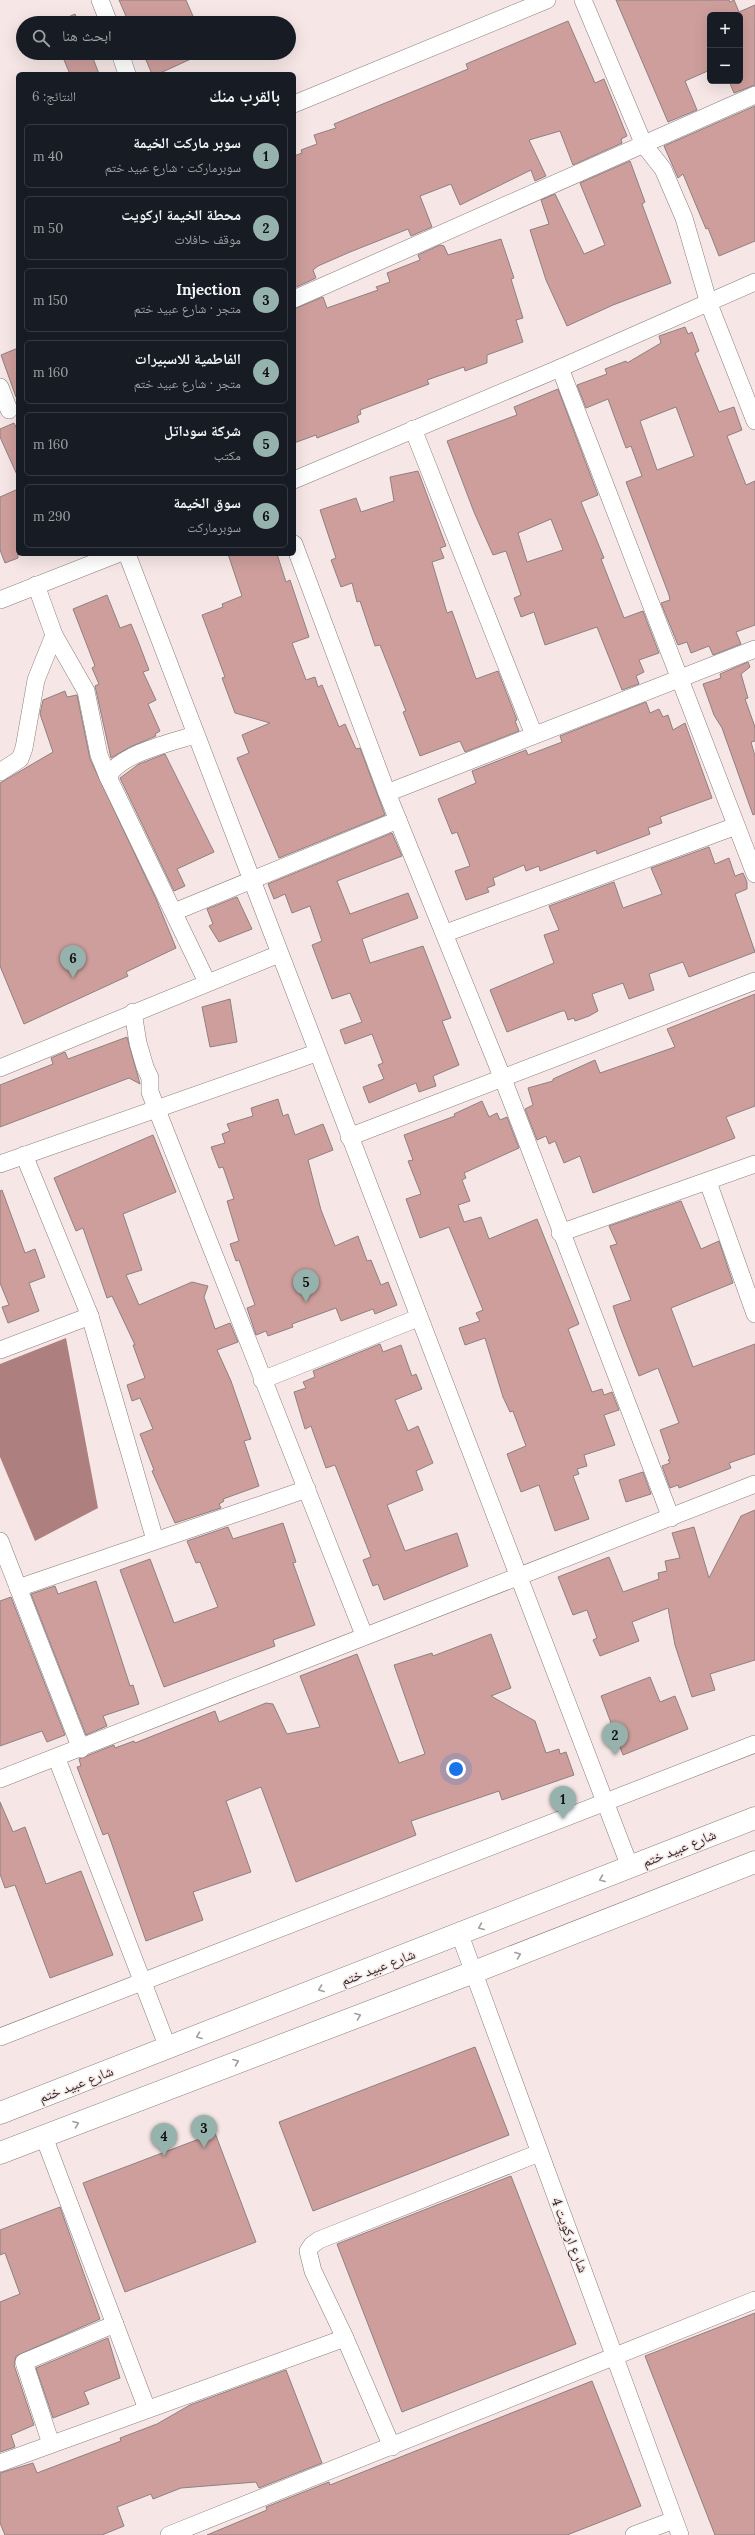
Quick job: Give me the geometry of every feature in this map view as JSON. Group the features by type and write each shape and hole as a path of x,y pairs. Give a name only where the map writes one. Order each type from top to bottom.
{"main road":[{"name":"شارع عبيد ختم","path":"0,2113 460,1935 755,1818"},
{"path":"0,2153 474,1972 755,1862"}],"street":[{"path":"100,0 106,16"},
{"path":"296,103 547,0"},
{"path":"583,0 644,145 663,168 684,218 709,304 755,421"},
{"path":"122,60 126,72"},
{"path":"296,298 755,95"},
{"path":"296,478 560,368 709,304 755,282"},
{"path":"560,368 755,874"},
{"path":"0,387 9,410"},
{"path":"413,429 534,735"},
{"path":"296,549 387,793 446,933 503,1079 560,1233 671,1518"},
{"path":"0,600 111,556"},
{"path":"128,556 316,1053 630,1867"},
{"path":"36,585 54,635 86,692 99,755 108,776 207,982"},
{"path":"0,772 20,760 36,680 54,635"},
{"path":"387,793 755,649"},
{"path":"108,776 112,768 147,750 195,735"},
{"path":"174,912 398,820"},
{"path":"446,933 736,826"},
{"path":"0,1068 132,1012 279,954"},
{"path":"349,1137 755,981"},
{"path":"132,1012 144,1067 150,1078 150,1092 262,1380 307,1489 364,1635"},
{"path":"0,1164 316,1053"},
{"path":"24,1155 90,1316 155,1540"},
{"path":"560,1233 708,1182 755,1164"},
{"path":"708,1182 755,1314"},
{"path":"0,1350 90,1316"},
{"path":"262,1380 418,1318"},
{"path":"0,1779 57,1759 364,1635 518,1578 755,1484"},
{"path":"18,1588 307,1489"},
{"path":"0,1541 81,1749"},
{"path":"0,2037 141,1980 606,1803 755,1744"},
{"path":"57,1759 168,2048"},
{"name":"شارع اركويت 4","path":"460,1935 539,2153 617,2358 677,2527"},
{"path":"44,2137 147,2409"},
{"path":"392,2447 345,2338 313,2271 308,2251 312,2244 539,2153"},
{"path":"169,2535 617,2358 755,2300"},
{"path":"51,2444 24,2362 115,2324"},
{"path":"0,2463 345,2338"},
{"path":"634,2535 677,2527"}],"shaded area":[{"path":"66,1338 98,1508 35,1541 0,1457 0,1364"}],"building":[{"path":"119,0 186,0 193,16 126,16"},
{"path":"616,0 729,0 730,2 734,0 739,12 707,12 707,71 685,81 697,110 668,122"},
{"path":"755,5 755,85 734,93 730,84 743,84 743,12 739,12"},
{"path":"568,21 595,83 604,79 627,136 621,139 622,143 573,165 560,131 529,140 546,176 535,181 531,170 460,205 451,184 420,196 432,227 411,236 408,229 318,266 313,270 316,278 296,287 296,155 302,153 301,150 317,144 314,135 336,128 334,124 468,69 466,64"},
{"path":"64,60 94,60 98,72 69,72"},
{"path":"146,60 189,60 162,72 151,72"},
{"path":"755,106 755,241 719,256 683,174 678,178 664,146"},
{"path":"630,161 645,202 642,204 671,283 613,305 567,326 546,280 530,230 549,224 541,200 555,194 584,254 605,245 580,183"},
{"path":"501,239 514,278 511,279 523,318 516,320 523,342 487,355 487,363 465,371 464,367 427,380 429,384 360,410 361,414 357,416 359,422 317,438 316,435 296,442 296,308 323,297 327,308 378,290 376,287 390,282 387,273 420,260 418,255 440,245 444,246 448,255"},
{"path":"685,327 688,334 692,332 699,351 695,353 719,412 734,407 742,430 727,436 746,485 755,481 755,625 736,632 741,644 713,655 709,646 691,653 687,642 678,645 661,603 670,600 669,595 626,482 642,476 631,446 626,448 608,399 586,408 577,385 607,374 605,369 626,361 627,363 661,343 659,336","holes":["676,407 694,456 657,470 640,421"]},
{"path":"16,349 16,397 1,355"},
{"path":"558,389 598,495 581,502 604,558 601,559 624,618 643,611 659,653 639,660 644,672 636,676 639,684 622,690 597,627 545,645 534,612 521,617 514,598 521,595 506,551 493,555 474,512 447,441 517,415 514,407","holes":["551,519 563,550 527,562 518,533"]},
{"path":"14,423 16,427 16,473 0,437 0,429"},
{"path":"418,471 446,546 440,548 444,558 432,562 447,613 452,611 476,679 498,671 517,720 515,721 519,731 465,752 460,741 420,756 403,712 406,711 380,645 375,646 360,601 357,602 352,583 341,587 331,560 336,558 320,510 356,498 361,512 394,501 390,477"},
{"path":"16,490 16,556 18,556 18,558 5,563 0,550 0,497"},
{"path":"229,556 278,556 286,582 290,580 309,637 292,643 306,680 315,677 318,687 322,685 339,727 345,724 356,749 360,748 385,815 279,858 237,758 249,753 242,735 270,723 235,713 222,678 225,677 202,615 223,607 222,604 242,596"},
{"path":"107,595 120,628 131,624 138,641 149,670 143,672 156,700 148,704 160,731 155,734 156,736 130,747 111,758 95,686 99,684 92,668 95,666 73,609"},
{"path":"748,662 750,667 741,674 748,698 745,699 755,727 755,741 751,742 755,756 755,814 753,815 722,728 714,715 703,684 721,678 720,674"},
{"path":"65,691 67,697 77,695 90,759 156,899 176,948 126,972 128,976 24,1024 0,966 0,783 53,752 40,714 43,700"},
{"path":"646,702 650,713 659,709 663,717 668,715 673,730 685,723 712,798 660,817 662,823 648,828 650,834 597,854 596,850 540,871 539,866 526,871 524,865 493,878 495,885 487,888 489,892 466,900 455,871 470,866 457,832 452,834 438,799 476,783 472,771 526,750 528,755 562,742 560,736"},
{"path":"165,754 214,852 177,869 185,886 174,891 120,778 139,764"},
{"path":"392,833 402,856 337,881 350,914 408,893 418,918 362,939 370,963 423,946 451,1018 442,1021 459,1065 433,1076 436,1086 419,1092 416,1083 369,1103 363,1087 384,1079 378,1065 383,1063 372,1034 345,1044 340,1030 362,1022 350,993 332,999 312,945 322,941 310,906 292,913 285,894 274,899 268,884"},
{"path":"709,847 715,864 729,858 735,876 743,873 747,882 747,889 735,894 755,952 689,977 683,962 649,974 654,990 629,999 623,983 592,994 598,1011 589,1016 575,1021 574,1018 568,1020 565,1011 562,1011 507,1032 490,990 554,963 544,935 559,930 549,906 614,882 623,908 662,894 651,868"},
{"path":"237,897 252,929 219,942 209,926 213,924 207,909"},
{"path":"755,994 755,1106 726,1117 735,1138 593,1193 580,1156 564,1163 555,1141 549,1144 546,1136 537,1140 525,1109 533,1105 528,1088 553,1081 553,1079 595,1060 600,1073 675,1047 667,1029"},
{"path":"230,999 237,1042 210,1047 202,1007"},
{"path":"127,1037 140,1084 129,1078 0,1127 0,1085 53,1064 51,1058 65,1052 68,1059"},
{"path":"278,1099 283,1116 288,1114 295,1135 323,1124 333,1150 308,1160 321,1210 335,1246 358,1236 367,1261 371,1260 381,1285 388,1282 397,1305 375,1314 373,1309 341,1321 336,1308 292,1324 293,1327 268,1336 266,1331 256,1335 247,1308 255,1305 239,1260 236,1261 230,1244 239,1241 227,1201 234,1199 223,1167 219,1168 211,1147 225,1143 222,1134 230,1131 227,1124 253,1116 251,1108"},
{"path":"482,1101 489,1117 497,1113 500,1120 507,1117 519,1148 464,1173 466,1178 462,1180 470,1201 458,1205 464,1222 481,1217 489,1239 537,1219 579,1324 568,1329 592,1392 602,1389 604,1395 612,1392 619,1410 604,1415 615,1445 584,1455 587,1466 577,1469 579,1474 573,1476 589,1519 555,1531 539,1485 521,1492 507,1454 526,1446 513,1411 510,1412 503,1397 485,1338 465,1345 459,1328 480,1321 476,1313 483,1310 449,1227 420,1238 406,1199 421,1194 408,1161 413,1160 404,1135 455,1116 454,1114"},
{"path":"153,1135 176,1192 123,1214 142,1270 126,1275 139,1305 192,1282 208,1286 204,1297 215,1329 230,1323 238,1342 217,1350 231,1381 251,1439 244,1441 259,1486 223,1499 224,1501 219,1504 221,1508 175,1523 152,1471 154,1470 140,1434 153,1429 140,1398 132,1401 127,1385 145,1378 133,1345 135,1345 112,1296 107,1298 83,1228 76,1231 54,1178"},
{"path":"2,1190 25,1253 35,1249 45,1277 29,1283 39,1311 8,1323 2,1307 9,1305 0,1283 0,1191"},
{"path":"681,1201 701,1249 719,1241 733,1283 671,1308 693,1367 755,1344 755,1454 729,1463 731,1468 679,1488 678,1485 670,1488 662,1466 670,1463 668,1460 670,1459 660,1430 679,1423 658,1368 639,1376 619,1324 613,1306 631,1300 610,1246 617,1244 609,1226"},
{"path":"380,1344 383,1352 401,1345 412,1376 416,1374 422,1389 395,1400 408,1431 418,1426 433,1463 416,1471 423,1490 387,1505 405,1551 457,1533 468,1566 384,1600 378,1584 373,1586 363,1560 371,1557 335,1465 326,1468 311,1426 305,1429 294,1392 306,1388 303,1382 315,1377 313,1371"},
{"path":"643,1472 651,1494 626,1502 619,1480"},
{"path":"755,1510 755,1660 710,1674 715,1690 692,1697 675,1645 668,1608 632,1622 639,1641 600,1656 593,1640 597,1638 587,1610 573,1615 558,1577 609,1557 623,1592 659,1579 658,1573 667,1571 665,1561 680,1558 672,1533 694,1527 709,1578 741,1516"},
{"path":"283,1523 296,1562 293,1563 315,1625 273,1640 275,1646 164,1687 120,1570 150,1559 174,1623 218,1607 200,1562 196,1563 187,1541 228,1527 233,1539"},
{"path":"96,1581 130,1686 133,1685 139,1704 103,1716 107,1726 86,1735 31,1594 55,1586 58,1594"},
{"path":"11,1597 65,1735 47,1742 42,1731 0,1746 0,1601"},
{"path":"491,1634 511,1688 491,1696 535,1721 546,1753 559,1749 560,1754 566,1752 574,1775 502,1800 499,1791 411,1821 416,1835 296,1882 261,1787 226,1801 251,1872 193,1892 203,1920 146,1941 108,1833 103,1835 77,1767 81,1766 79,1759 114,1745 115,1748 134,1741 135,1743 215,1711 219,1722 266,1703 273,1704 287,1734 320,1727 300,1676 357,1654 399,1763 425,1754 394,1665 432,1653 433,1656"},
{"path":"650,1677 660,1702 675,1696 688,1729 623,1755 601,1696"},
{"path":"0,1802 13,1832 25,1827 46,1884 81,1871 113,1955 50,1978 15,1885 5,1888 0,1874"},
{"path":"475,2047 509,2135 313,2211 279,2122"},
{"path":"215,2133 256,2242 125,2292 83,2183"},
{"path":"511,2176 576,2344 402,2412 337,2244"},
{"path":"60,2207 100,2319 16,2356 14,2365 34,2425 11,2435 15,2447 0,2452 0,2302 20,2294 5,2253 0,2255 0,2230"},
{"path":"755,2313 755,2535 715,2535 645,2356"},
{"path":"108,2338 120,2378 84,2392 89,2404 53,2418 36,2368"},
{"path":"286,2370 322,2463 259,2488 256,2482 181,2488 153,2499 151,2494 117,2507 124,2526 102,2535 5,2535 0,2523 0,2473 33,2463 37,2473 121,2441 120,2438 157,2424 190,2405"},
{"path":"592,2381 641,2506 567,2535 207,2535 267,2510 266,2507 329,2482 330,2485"}],"place":[{"name":"سوق الخيمة","path":"73,978"},
{"name":"شركة سوداتل","path":"306,1302"},
{"name":"محطة الخيمة اركويت","path":"615,1755"},
{"name":"سوبر ماركت الخيمة","path":"563,1819"},
{"name":"Injection","path":"204,2148"},
{"name":"الفاطمية للاسبيرات","path":"164,2156"}]}
